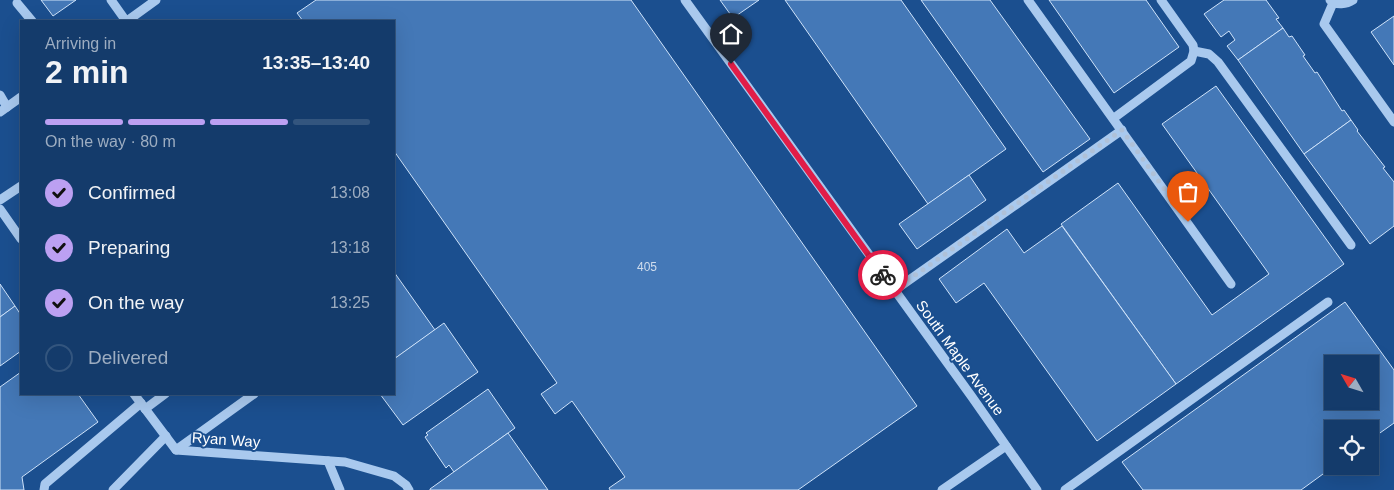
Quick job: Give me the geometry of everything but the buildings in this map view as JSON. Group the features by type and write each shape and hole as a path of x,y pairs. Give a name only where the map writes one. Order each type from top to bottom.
{"street":[{"path":"111,0 125,20"},
{"path":"127,20 156,0"},
{"name":"South Maple Avenue","path":"685,0 1037,490"},
{"path":"1028,0 1231,284"},
{"path":"1114,118 1191,61 1194,51 1192,45 1161,0"},
{"path":"1353,0 1347,4 1331,2 1324,24 1394,122"},
{"path":"17,3 31,20"},
{"path":"1194,51 1209,54 1218,62 1351,245"},
{"path":"0,95 4,109 20,98"},
{"path":"894,290 1122,130"},
{"path":"0,200 20,187"},
{"path":"0,209 20,238"},
{"path":"1065,490 1328,302"},
{"name":"Ryan Way","path":"135,395 176,450 345,462 394,476 406,485 409,490"},
{"path":"44,490 45,484 143,406 163,395"},
{"path":"176,450 253,395"},
{"path":"113,490 166,436"},
{"path":"942,490 1006,446"},
{"path":"328,461 340,490"}],"way so far":[{"path":"883,275 894,290 1122,130 1188,222"}],"route":[{"path":"731,64 883,275"}]}
